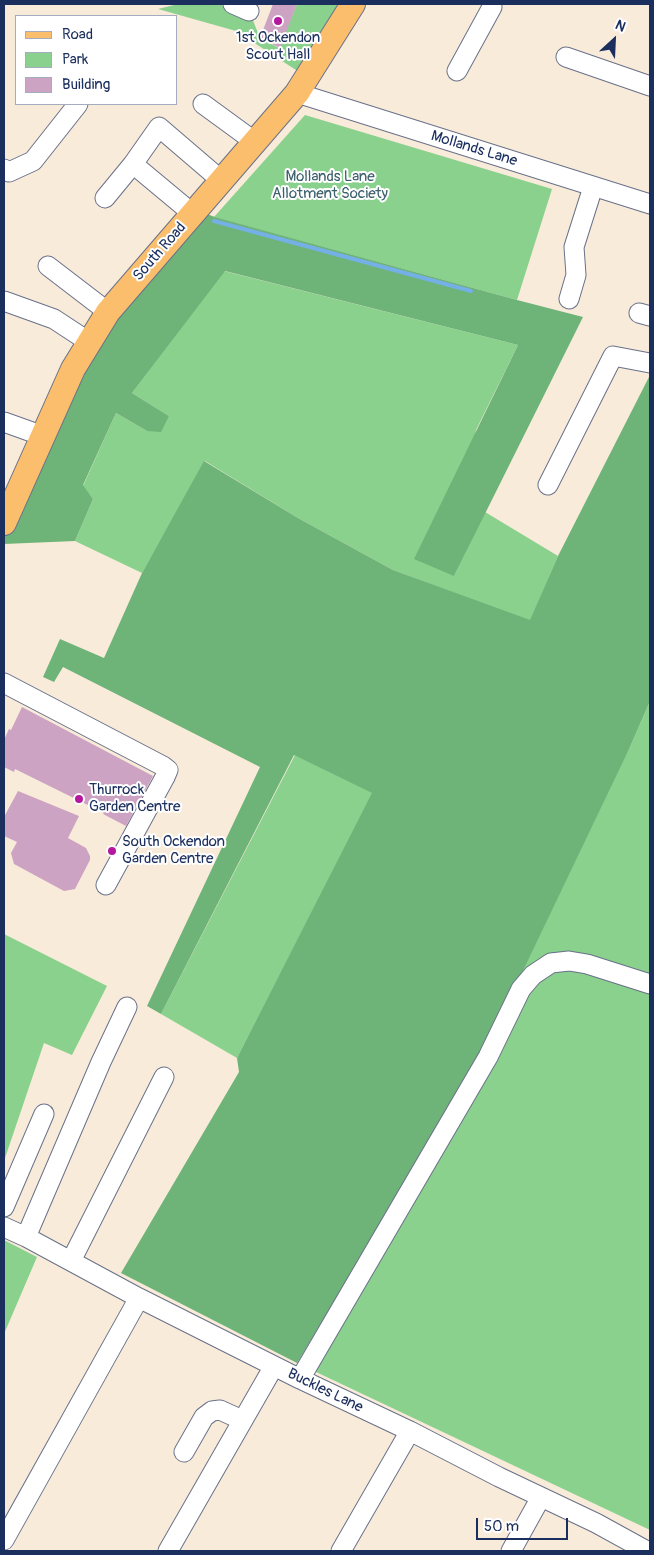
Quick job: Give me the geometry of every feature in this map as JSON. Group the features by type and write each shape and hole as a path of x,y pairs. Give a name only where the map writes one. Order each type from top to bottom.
{"main road":[{"name":"South Road","path":"5,515 73,369 108,312 297,94 353,4"}],"street":[{"path":"457,71 491,5"},
{"path":"566,57 650,86"},
{"name":"Mollands Lane","path":"297,94 650,204"},
{"path":"202,104 255,142"},
{"path":"4,169 9,172 33,160 77,105"},
{"path":"105,198 133,164 159,127 222,181"},
{"path":"133,164 193,214"},
{"path":"569,299 576,274 574,247 593,187"},
{"path":"48,266 108,312"},
{"path":"4,301 54,319 89,342"},
{"path":"548,485 613,356 650,363"},
{"path":"4,422 43,436"},
{"path":"8,687 168,770 106,885"},
{"path":"300,1379 488,1057 521,989 533,975 551,963 569,961 587,964 650,984"},
{"path":"26,1237 101,1062 127,1007"},
{"path":"71,1261 164,1077"},
{"path":"4,1207 44,1114"},
{"name":"Buckles Lane","path":"4,1227 139,1298 300,1379 596,1523 647,1551"},
{"path":"4,1540 139,1298"},
{"path":"168,1551 274,1366"},
{"path":"184,1452 204,1417 212,1411 220,1410 242,1420"},
{"path":"341,1551 410,1431"},
{"path":"511,1551 541,1497"}],"green space":[{"path":"178,4 219,4 252,18 260,38 279,48 297,4 343,4 299,72 236,31 158,9"},
{"name":"Mollands Lane Allotment Society","path":"305,115 552,189 517,300 214,217"},
{"path":"204,213 583,317 454,576 414,559 518,345 225,271 132,393 169,416 161,432 147,431 116,413 83,485 93,499 75,541 4,544 4,535 58,412 107,323"},
{"path":"224,271 518,345 476,430 454,576 485,512 558,556 530,621 393,570 298,518 205,461 142,573 75,541 93,499 83,486 116,413 147,431 169,416 132,393"},
{"path":"650,375 650,701 630,747 519,979 431,1142 297,1363 121,1273 239,1072 237,1058 372,793 294,755 161,1014 147,1006 260,767 63,667 54,682 43,677 60,639 104,658 142,573 204,461 298,518 393,570 530,620 558,556"},
{"path":"650,701 650,1530 297,1363 352,1275 630,747"},
{"path":"295,755 373,793 237,1058 161,1014"},
{"path":"4,934 107,986 72,1055 44,1043 4,1161"},
{"path":"4,1240 37,1257 4,1334"}],"building":[{"name":"1st Ockendon Scout Hall","path":"273,4 297,4 280,48 260,38"},
{"path":"22,707 153,776 126,826 104,813 15,769 14,772 4,767 4,740"},
{"path":"18,791 79,816 68,838 86,848 90,860 75,889 64,891 14,864 11,853 17,842 4,836 4,817"}],"waterway":[{"path":"214,221 471,291"}],"place":[{"name":"1st Ockendon Scout Hall","path":"278,21"},
{"name":"Thurrock Garden Centre","path":"79,799"},
{"name":"South Ockendon Garden Centre","path":"112,851"}]}
